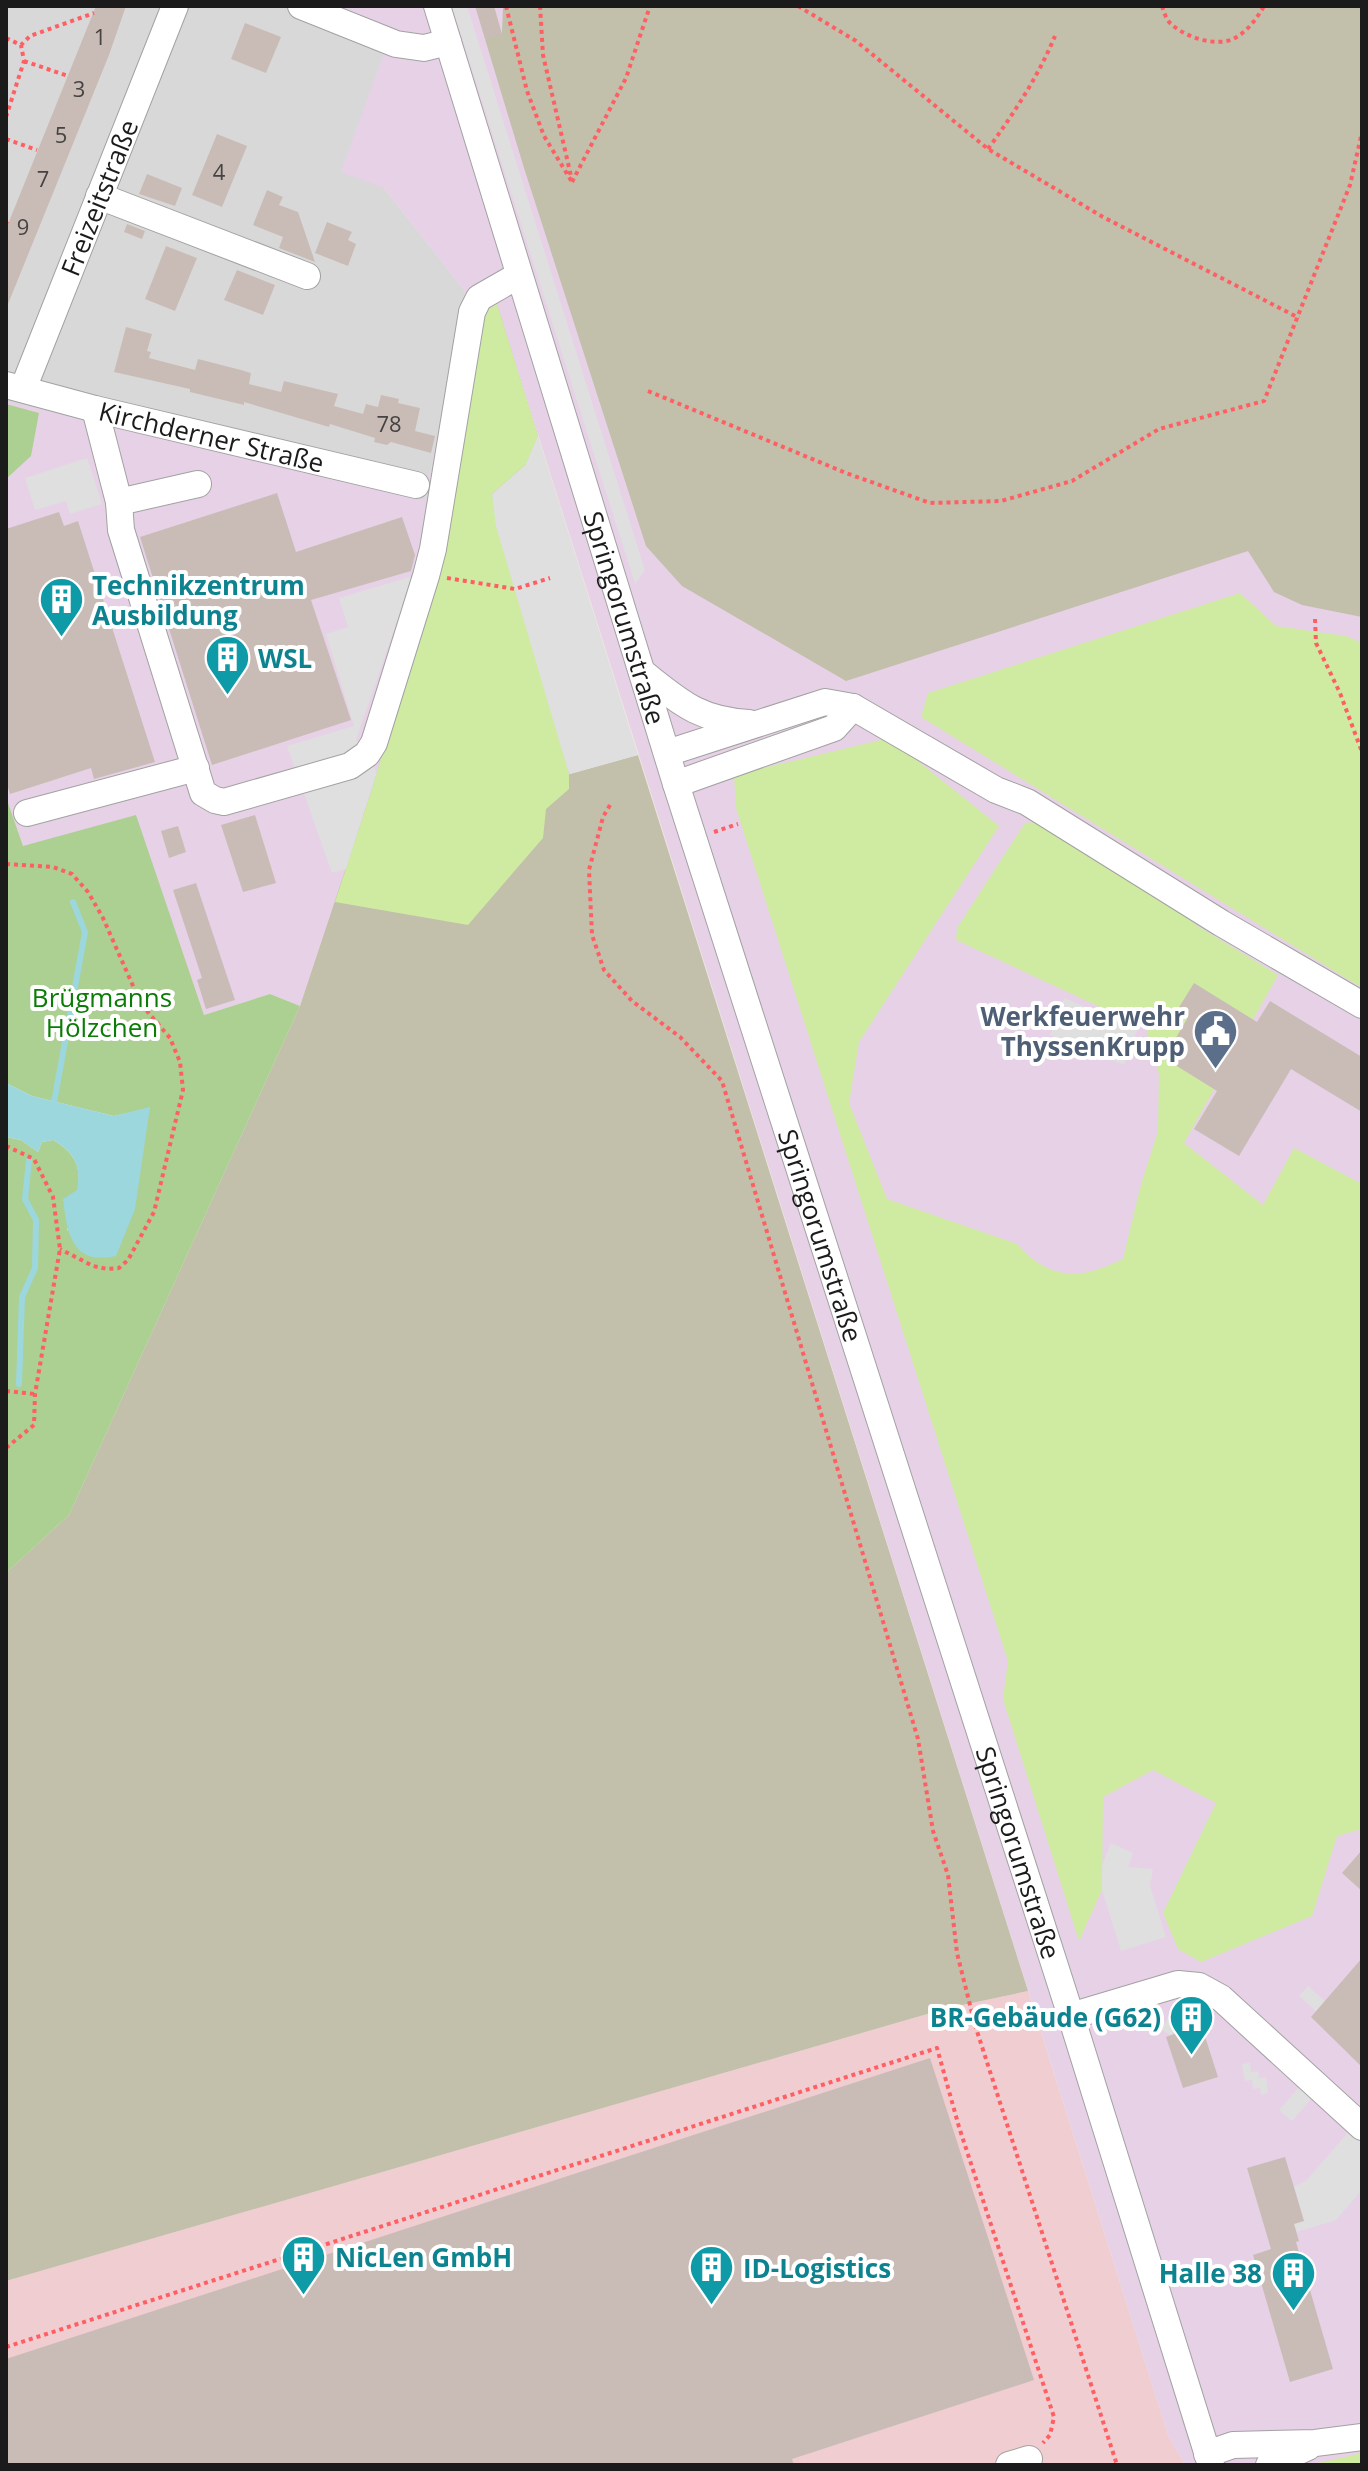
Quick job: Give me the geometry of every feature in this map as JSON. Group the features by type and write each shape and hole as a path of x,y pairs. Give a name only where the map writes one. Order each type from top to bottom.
{"street":[{"name":"Freizeitstraße","path":"14,387 99,196 175,6"},
{"path":"301,6 396,44 424,48 448,42"},
{"name":"Springorumstraße","path":"437,6 676,784 1071,2016 1209,2460"},
{"path":"99,196 307,276"},
{"path":"95,409 119,502 121,530 203,793 224,802 350,766 359,761 374,743 426,576 472,312 479,298 519,275"},
{"name":"Kirchderner Straße","path":"14,387 416,485"},
{"path":"119,502 198,484"},
{"path":"642,672 691,710 731,722 761,723"},
{"path":"667,753 825,702 853,707 996,790 1027,802 1221,923 1362,1005"},
{"path":"676,784 834,728 853,707"},
{"path":"27,813 196,768"},
{"path":"1071,2016 1178,1984 1199,1986 1221,1998 1362,2127"},
{"path":"1209,2460 1233,2445 1315,2443 1362,2437"},
{"path":"1269,2465 1315,2443"}],"path":[{"path":"506,6 527,91 544,136 572,182"},
{"path":"540,6 543,55 572,182"},
{"path":"572,182 626,78 650,6"},
{"path":"798,6 856,41 988,149 1103,217 1299,318"},
{"path":"1162,6 1168,22 1187,34 1212,42 1233,40 1254,22 1264,6"},
{"path":"21,45 30,36 94,13"},
{"path":"988,149 1013,115 1045,61 1055,36"},
{"path":"6,38 21,45"},
{"path":"6,117 24,61 21,45"},
{"path":"24,61 68,76"},
{"path":"648,391 846,473 930,503 1001,501 1072,481 1159,429 1264,401 1350,185 1362,132"},
{"path":"6,139 37,150"},
{"path":"426,576 515,589 550,578"},
{"path":"1315,619 1316,643 1340,693 1362,752"},
{"path":"610,805 603,817 589,870 595,946 604,970 632,1001 680,1037 722,1081 918,1739 933,1831 948,1875 957,1953 975,2025 1117,2465"},
{"path":"6,864 53,867 72,874 88,892 103,918 141,1004 170,1038 180,1062 183,1090 154,1212 128,1260 119,1268 107,1269 93,1266 60,1249"},
{"path":"6,1146 34,1159 53,1197 60,1249 35,1394 34,1425 6,1448"},
{"path":"6,1391 35,1394"},
{"path":"6,2347 937,2048 959,2127 1054,2417 1050,2435 1019,2462"}],"shaded area":[{"path":"6,6 335,6 392,30 384,188 465,291 425,501 6,404"},
{"path":"335,6 1362,6 1362,2465 1185,2465 1168,2435 497,304 486,311 445,543 372,789 300,1006 270,994 204,1015 135,816 23,847 6,797 6,401 425,500 465,291 384,188 341,172 392,31"},
{"path":"452,6 467,6 645,570 635,584"},
{"path":"503,6 1362,6 1362,617 1302,605 1274,592 1248,551 846,681 682,586 646,546 524,168 485,39 502,33"},
{"path":"497,304 538,436 526,464 570,774 638,755 1028,1991 948,2008 6,2281 6,1573 69,1515 300,1006 372,789 445,543"},
{"path":"538,436 638,755 569,774 496,526 492,494 526,464"},
{"path":"87,458 102,504 70,514 66,501 35,510 25,478"},
{"path":"413,576 356,739 377,772 346,869 332,873 287,746 354,726 326,634 348,627 339,598"},
{"path":"1064,998 1138,1028 1124,1065 1050,1035"},
{"path":"1111,1843 1133,1853 1128,1867 1153,1869 1150,1886 1166,1937 1121,1951 1102,1890 1102,1865"},
{"path":"1308,1986 1325,2001 1316,2011 1299,1996"},
{"path":"1028,1991 1168,2435 1185,2465 6,2465 6,2281 948,2008"},
{"path":"1179,2015 1192,2022 1189,2028 1184,2026 1180,2032 1175,2029 1171,2035 1154,2026 1158,2019 1165,2023 1168,2017 1176,2021"},
{"path":"1250,2063 1251,2072 1258,2071 1259,2078 1266,2077 1268,2093 1261,2095 1260,2088 1253,2089 1252,2080 1245,2081 1242,2064"},
{"path":"1299,2087 1312,2098 1292,2121 1279,2110"},
{"path":"1350,2130 1362,2140 1362,2190 1336,2220 1297,2232 1294,2224 1304,2221 1294,2186 1306,2181"}],"green space":[{"path":"497,304 538,436 526,464 492,494 569,774 569,789 546,809 543,838 468,925 335,902 445,543 483,321 486,311"},
{"path":"6,404 39,413 31,456 6,479"},
{"path":"1240,593 1276,626 1346,636 1362,643 1362,988 921,717 928,693"},
{"path":"889,738 999,826 859,1042 849,1103 887,1199 1017,1244 1029,1256 1054,1271 1093,1271 1123,1259 1158,1131 1159,1074 1143,1017 1130,1021 956,940 957,928 1025,823 1036,822 1199,919 1196,925 1278,975 1184,1143 1263,1205 1294,1148 1362,1184 1362,1829 1337,1836 1312,1916 1201,1962 1178,1949 1163,1913 1216,1803 1153,1770 1103,1797 1102,1890 1079,1941 1003,1699 1008,1661 736,808 734,775"},
{"name":"Brügmanns Hölzchen","path":"6,797 23,846 136,815 204,1015 270,994 300,1006 69,1515 6,1573 6,1137 21,1140 38,1152 42,1142 53,1140 74,1159 79,1180 67,1231 150,1108 114,1116 32,1096 6,1083"},
{"path":"1362,2453 1362,2465 1310,2465"}],"water":[{"path":"6,1083 32,1096 114,1116 150,1107 135,1209 116,1256 90,1256 74,1244 63,1199 77,1190 75,1160 53,1140 42,1142 38,1152 21,1140 6,1137"}],"building":[{"path":"96,6 126,6 6,309 6,229"},
{"path":"475,6 494,6 502,34 485,39"},
{"path":"245,23 281,37 266,73 231,59"},
{"path":"217,134 247,146 222,207 192,195"},
{"path":"147,174 182,188 175,206 139,194"},
{"path":"267,190 283,197 279,205 298,212 315,262 279,248 283,237 253,225"},
{"path":"327,222 352,232 348,240 356,244 348,266 315,253"},
{"path":"127,224 145,231 142,239 124,232"},
{"path":"166,246 197,258 175,311 145,299"},
{"path":"237,270 275,285 263,315 224,300"},
{"path":"126,327 152,334 147,351 151,352 149,358 195,370 198,359 241,370 251,373 249,384 281,392 284,381 338,394 334,406 363,414 366,404 378,407 381,395 399,399 398,403 420,408 415,431 435,436 431,453 391,442 387,445 374,442 375,438 330,424 329,427 244,402 244,405 114,372"},
{"path":"277,493 296,552 402,517 415,555 411,571 311,600 351,720 212,765 140,537"},
{"name":"Technikzentrum Ausbildung","path":"59,512 64,526 78,521 155,762 94,779 91,768 10,794 6,781 6,529"},
{"path":"255,815 276,883 243,892 221,825"},
{"path":"178,826 186,852 169,858 161,831"},
{"path":"196,883 235,1000 206,1009 197,980 202,978 173,890"},
{"name":"Werkfeuerwehr ThyssenKrupp","path":"1194,983 1257,1022 1270,1001 1362,1057 1362,1112 1291,1069 1239,1156 1194,1129 1217,1091 1164,1058 1187,1019 1176,1012"},
{"path":"1362,1850 1362,1891 1342,1873"},
{"path":"1362,1958 1362,2067 1311,2017"},
{"name":"BR-Gebäude (G62)","path":"1201,2024 1218,2077 1183,2088 1166,2037"},
{"name":"ID-Logistics","path":"930,2058 1034,2380 792,2459 794,2465 6,2465 6,2359"},
{"name":"Halle 38","path":"1285,2157 1304,2221 1294,2224 1299,2241 1296,2242 1333,2369 1290,2382 1253,2255 1271,2249 1247,2168"}],"waterway":[{"path":"54,1102 85,932 73,902"},
{"path":"19,1384 22,1297 35,1268 36,1220 25,1199 29,1160"}],"place":[{"name":"Technikzentrum Ausbildung","path":"61,639"},
{"name":"WSL","path":"227,697"},
{"name":"Werkfeuerwehr ThyssenKrupp","path":"1216,1070"},
{"name":"BR-Gebäude (G62)","path":"1192,2056"},
{"name":"NicLen GmbH","path":"304,2296"},
{"name":"ID-Logistics","path":"712,2307"},
{"name":"Halle 38","path":"1293,2312"}]}
